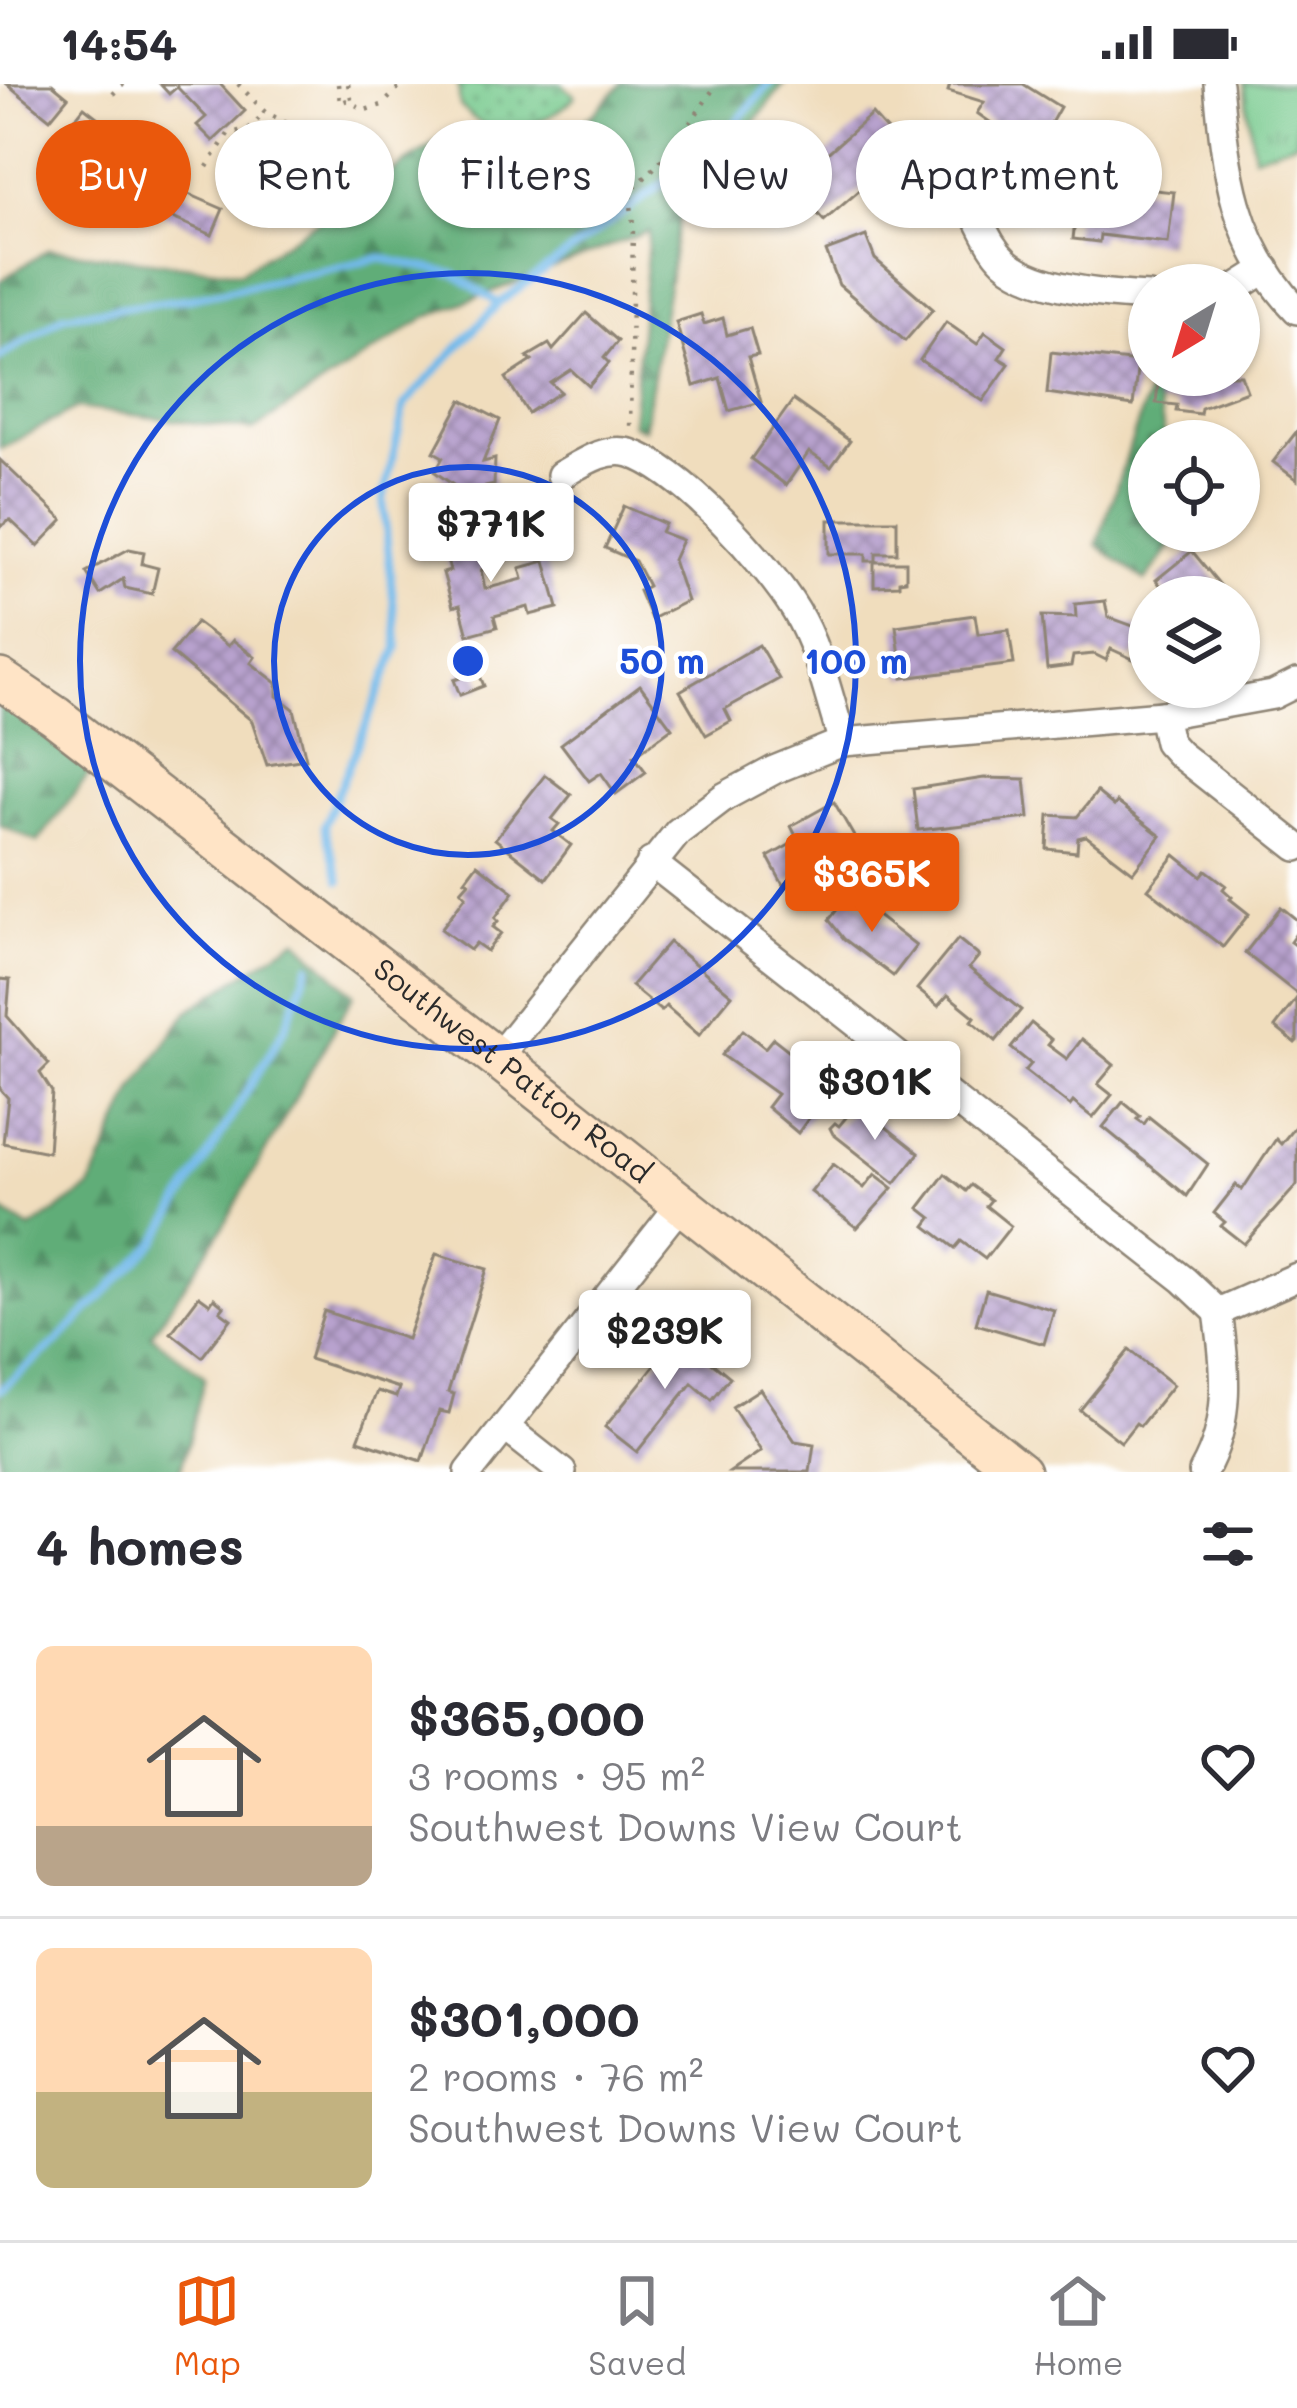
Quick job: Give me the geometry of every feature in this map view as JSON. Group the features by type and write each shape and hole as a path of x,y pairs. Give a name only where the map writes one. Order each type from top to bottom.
{"street":[{"path":"1218,84 1234,205 1265,269 1297,310"},
{"path":"982,228 1015,269 1048,281 1128,296"},
{"path":"1260,272 1265,269"},
{"path":"561,475 597,455 630,453 702,502 739,536 798,614 843,742"},
{"name":"Southwest Patton Road","path":"0,679 55,716 497,1058 1020,1472"},
{"path":"497,1058 678,832 724,797 775,770 843,742 1162,715 1273,695 1297,683"},
{"path":"1162,715 1168,742 1179,754 1297,847"},
{"path":"651,862 1184,1280 1218,1312 1226,1387 1219,1430 1204,1472"},
{"path":"469,1472 681,1204"},
{"path":"1218,1312 1297,1276"},
{"path":"505,1427 562,1472"}],"path":[{"path":"113,94 123,84"},
{"path":"238,84 265,112 281,120"},
{"path":"338,84 340,103 350,99"},
{"path":"348,84 357,108 374,110 403,84"},
{"path":"635,186 717,84"},
{"path":"207,167 228,134 250,128 265,112"},
{"path":"630,453 633,228"}],"green space":[{"path":"458,84 562,84 575,96 540,120 477,120 460,106"},
{"path":"622,84 784,84 756,120 659,120 659,228 678,228 644,429 632,424 649,231 426,317 253,430 77,408 0,449 0,281 49,249 240,272 307,228 394,228 394,171 418,155 418,228 635,228 635,120 584,120"},
{"path":"1244,84 1297,84 1297,141 1254,156"},
{"path":"1147,396 1157,396 1162,420 1139,420"},
{"path":"1128,453 1128,552 1167,552 1149,576 1138,576 1097,545"},
{"path":"0,704 93,769 38,842 0,825"},
{"path":"297,939 354,994 220,1232 151,1335 205,1377 180,1472 0,1472 0,1210 30,1229 90,1188 135,1087 188,1011"}],"building":[{"path":"7,84 52,84 68,97 50,119"},
{"path":"160,84 220,84 245,111 235,120 215,120 213,141 197,125 206,117 177,87 169,94"},
{"path":"950,84 1023,84 1060,107 1053,120 987,120 977,113 984,102 948,91"},
{"path":"84,107 101,120 74,120"},
{"path":"856,128 856,194 832,214 832,149"},
{"path":"1162,191 1174,192 1168,243 1100,235 1099,242 1073,239 1074,228 1162,228"},
{"path":"191,195 215,206 212,235 191,226"},
{"path":"866,236 875,259 933,309 905,341 839,285 826,251"},
{"path":"586,313 618,341 604,358 609,363 589,386 571,370 551,383 561,392 528,413 506,378 532,361 527,357 549,344 553,350"},
{"path":"701,314 704,324 723,318 727,335 750,328 758,355 748,357 761,402 729,411 720,378 694,386 676,322"},
{"path":"946,322 977,344 985,332 1006,347 999,358 1009,364 983,401 920,360"},
{"path":"1051,352 1128,361 1128,396 1134,396 1133,406 1047,393"},
{"path":"1157,396 1233,396 1201,408 1200,414 1156,403"},
{"path":"462,400 500,420 483,462 495,459 494,485 463,492 435,472 443,457 434,452"},
{"path":"793,400 850,441 831,467 809,452 786,485 751,459"},
{"path":"1297,431 1297,480 1273,462"},
{"path":"0,460 63,520 38,546 10,520 0,527"},
{"path":"624,506 665,524 661,532 682,540 673,560 687,601 651,619 639,591 648,586 635,561 605,548"},
{"path":"829,520 897,520 897,553 876,553 876,561 866,561 866,554 829,554"},
{"path":"476,527 488,568 481,570 485,589 523,579 520,568 545,561 558,608 530,615 528,607 494,616 497,627 468,635 460,605 453,607 443,573 450,571 441,536"},
{"path":"129,549 144,552 142,564 158,568 152,594 125,588 123,579 100,594 86,572"},
{"path":"1193,552 1213,576 1161,576"},
{"path":"874,562 906,562 906,580 899,585 874,586"},
{"path":"1105,601 1108,617 1128,624 1128,657 1111,649 1106,660 1094,654 1073,656 1071,666 1047,669 1042,616 1076,617 1075,604"},
{"path":"975,615 978,634 1009,630 1014,664 903,678 896,626"},
{"path":"196,622 228,646 233,640 255,657 251,663 277,683 277,696 294,709 306,759 267,765 252,721 171,653"},
{"path":"759,645 779,679 725,709 731,721 706,735 680,691"},
{"path":"476,666 484,686 460,695 454,680 460,678 458,673"},
{"path":"640,685 672,728 634,756 646,772 616,794 601,773 589,781 561,744"},
{"path":"545,775 571,795 552,819 559,824 553,831 571,845 546,879 495,839"},
{"path":"984,778 1025,779 1029,818 918,830 913,789"},
{"path":"1097,792 1161,836 1133,872 1086,836 1078,838 1077,852 1047,849 1049,815 1077,817"},
{"path":"834,802 856,840 783,885 768,857 798,840 791,826"},
{"path":"1175,855 1201,876 1206,870 1226,885 1223,889 1230,899 1249,914 1223,947 1148,889"},
{"path":"477,864 514,892 495,918 493,927 501,933 487,951 476,943 470,950 441,929 466,896 461,891"},
{"path":"849,894 916,946 893,976 844,939 829,920"},
{"path":"1281,907 1297,920 1297,932 1290,942 1297,947 1297,994 1245,953"},
{"path":"958,939 979,956 969,968 1021,1010 996,1041 948,995 938,1006 917,989"},
{"path":"669,942 732,995 699,1035 666,1006 661,1011 631,986"},
{"path":"0,979 10,980 7,1016 49,1064 40,1073 52,1092 48,1152 3,1143 8,1098 0,1089"},
{"path":"1297,998 1297,1041 1295,1043 1275,1027"},
{"path":"1031,1023 1067,1059 1082,1039 1114,1065 1098,1084 1112,1095 1093,1118 1025,1071 1031,1064 1011,1048"},
{"path":"743,1030 765,1048 773,1038 833,1085 798,1133 767,1107 777,1094 722,1055"},
{"path":"1123,1102 1140,1116 1137,1119 1144,1124 1149,1117 1208,1164 1187,1196 1103,1127"},
{"path":"857,1104 919,1153 895,1183 830,1128 835,1123 839,1126"},
{"path":"1297,1124 1297,1185 1244,1244 1221,1226 1225,1222 1214,1213 1236,1185 1242,1190 1276,1139 1281,1144"},
{"path":"833,1164 864,1188 875,1174 893,1188 857,1228 811,1192"},
{"path":"945,1174 966,1191 971,1185 991,1200 986,1206 1011,1226 985,1259 961,1241 955,1248 926,1226 932,1218 919,1208"},
{"path":"436,1254 487,1269 448,1392 454,1394 449,1413 439,1411 422,1461 358,1440 377,1391 396,1397 399,1388 309,1359 324,1311 407,1339"},
{"path":"986,1290 1054,1310 1044,1344 976,1324"},
{"path":"199,1296 210,1304 214,1298 231,1319 202,1357 171,1333"},
{"path":"679,1335 730,1377 712,1400 692,1383 637,1452 605,1427"},
{"path":"1129,1350 1173,1385 1121,1442 1080,1410"},
{"path":"760,1389 795,1441 814,1444 810,1472 730,1472 761,1451 732,1407"}],"waterway":[{"path":"340,881 324,826 398,647 383,500 405,404 499,303 719,143 769,84"},
{"path":"0,357 65,315 191,298 380,258 454,274 498,303"},
{"path":"0,1390 56,1343 157,1241 285,1028 309,966"}]}
